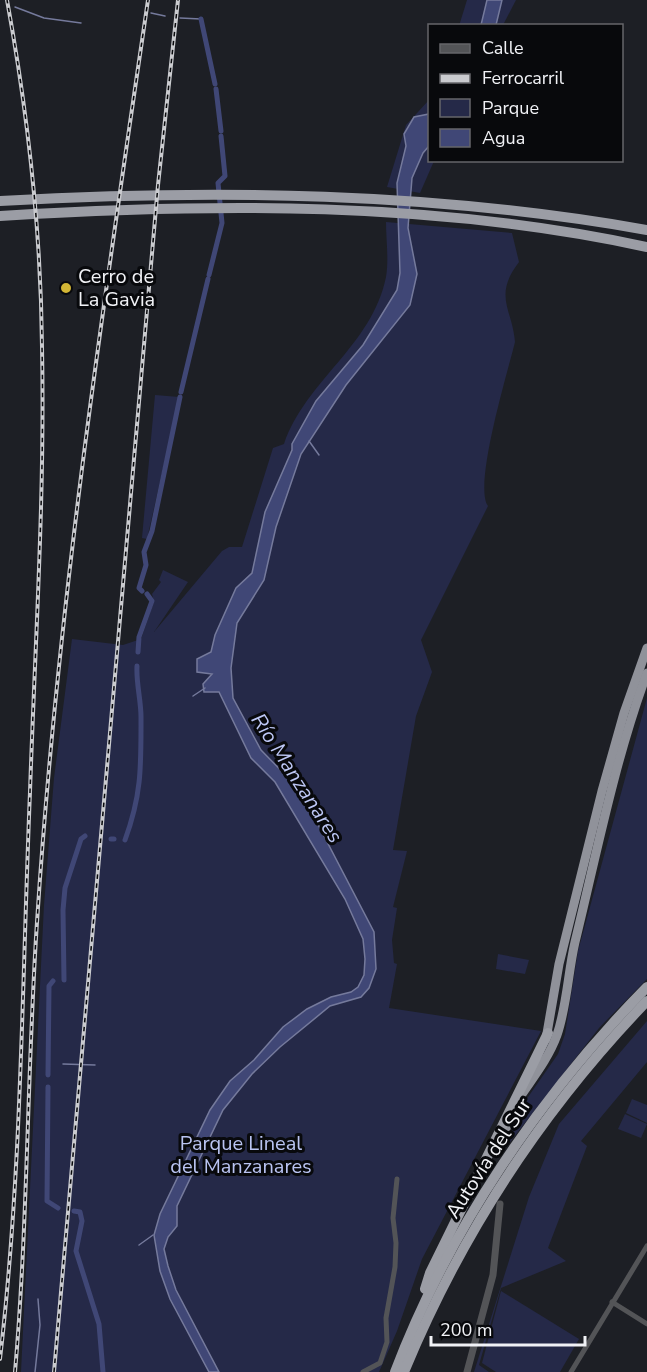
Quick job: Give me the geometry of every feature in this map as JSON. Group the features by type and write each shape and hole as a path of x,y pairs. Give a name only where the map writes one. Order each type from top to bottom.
{"highway":[{"path":"6,201 262,193 358,196 506,209 647,230"},
{"path":"0,216 261,208 420,214 504,223 647,247"},
{"path":"500,1149 509,1119 548,1033 559,964 573,908 624,713 647,648"},
{"path":"520,1096 551,1049 558,1033 569,966 623,752 647,673"},
{"name":"Autovía del Sur","path":"394,1372 417,1315 480,1200 503,1164 544,1105 586,1053 647,987"},
{"name":"Autovía del Sur","path":"404,1372 455,1264 510,1171 565,1094 647,1001"},
{"path":"417,1315 430,1273 548,1033"}],"street":[{"path":"623,752 647,686"},
{"path":"363,1372 380,1363 387,1342 386,1318 396,1243 393,1218 397,1179"},
{"path":"467,1372 493,1275 500,1204"},
{"path":"571,1372 647,1246"},
{"path":"612,1302 647,1324"}],"green space":[{"path":"467,0 516,0 504,24 460,24"},
{"path":"428,101 428,162 434,162 420,193 387,187 406,125"},
{"name":"Parque Lineal del Manzanares","path":"386,222 512,233 519,262 507,284 506,302 515,342 488,453 485,494 488,506 421,640 432,672 416,716 393,850 407,851 393,907 397,908 392,940 394,963 397,964 389,1008 541,1031 422,1259 397,1331 379,1372 21,1372 44,905 54,778 72,639 123,645 141,639 154,602 152,594 161,582 159,580 163,570 188,582 154,632 222,551 229,547 242,547 273,448 284,444 294,421 307,401 353,343 367,323 378,301 387,270"},
{"path":"155,395 179,397 147,539 142,538"},
{"path":"647,698 647,979 599,1028 507,1146 519,1110 558,1054 565,1034 578,951"},
{"path":"498,954 529,960 525,974 496,969"},
{"path":"647,1021 647,1062 581,1141 587,1146 548,1248 566,1261 501,1288 479,1365 489,1372 474,1372 529,1197 559,1124"},
{"path":"632,1099 647,1105 647,1123 626,1113"},
{"path":"625,1114 647,1124 641,1138 618,1129"},
{"path":"501,1291 579,1339 560,1372 496,1372 482,1363"}],"water":[{"path":"487,0 502,0 496,24 481,24"},
{"path":"428,114 428,147 412,178 408,228 417,274 410,305 346,385 301,454 276,527 264,580 237,623 231,668 233,698 261,750 300,790 374,932 376,969 369,988 361,997 330,1006 280,1047 252,1074 223,1110 177,1206 177,1226 168,1237 164,1249 176,1290 219,1372 209,1372 170,1299 160,1271 154,1235 160,1214 210,1110 230,1081 254,1060 283,1027 307,1009 331,997 351,992 358,987 364,975 365,959 363,939 345,899 275,782 251,758 219,692 204,692 203,684 212,674 197,672 197,659 211,652 215,635 236,588 252,573 265,512 292,450 292,444 316,401 363,345 397,290 400,273 397,183 406,146 404,134 414,117"}],"waterway":[{"path":"15,7 44,18 81,23"},
{"path":"151,13 165,16"},
{"path":"180,18 201,19"},
{"path":"201,19 215,84"},
{"path":"216,89 221,131"},
{"path":"209,275 222,223 218,183 225,176 221,136"},
{"path":"181,392 208,279"},
{"path":"142,591 139,588 146,565 144,552 152,531 180,397"},
{"path":"309,441 319,455"},
{"path":"138,652 139,637 152,601 147,594"},
{"path":"125,840 138,794 141,711 137,666"},
{"path":"193,696 205,688"},
{"path":"64,980 65,888 81,839 85,836"},
{"path":"48,1075 49,986 53,981"},
{"path":"63,1064 95,1065"},
{"path":"48,1087 47,1201 58,1208"},
{"path":"74,1211 80,1212 82,1221 76,1251 99,1324 103,1372"},
{"path":"139,1245 153,1235"},
{"path":"35,1372 40,1325 38,1299"}],"railway":[{"path":"0,1359 17,1147 39,570 43,403 36,216 27,129 7,0"},
{"path":"15,1372 23,1260 37,922 56,691 98,345 148,0"},
{"path":"54,1372 158,185 178,0"}],"place":[{"name":"Cerro de La Gavia","path":"66,288"}],"water label":[{"name":"Río Manzanares","path":"297,778"}]}
